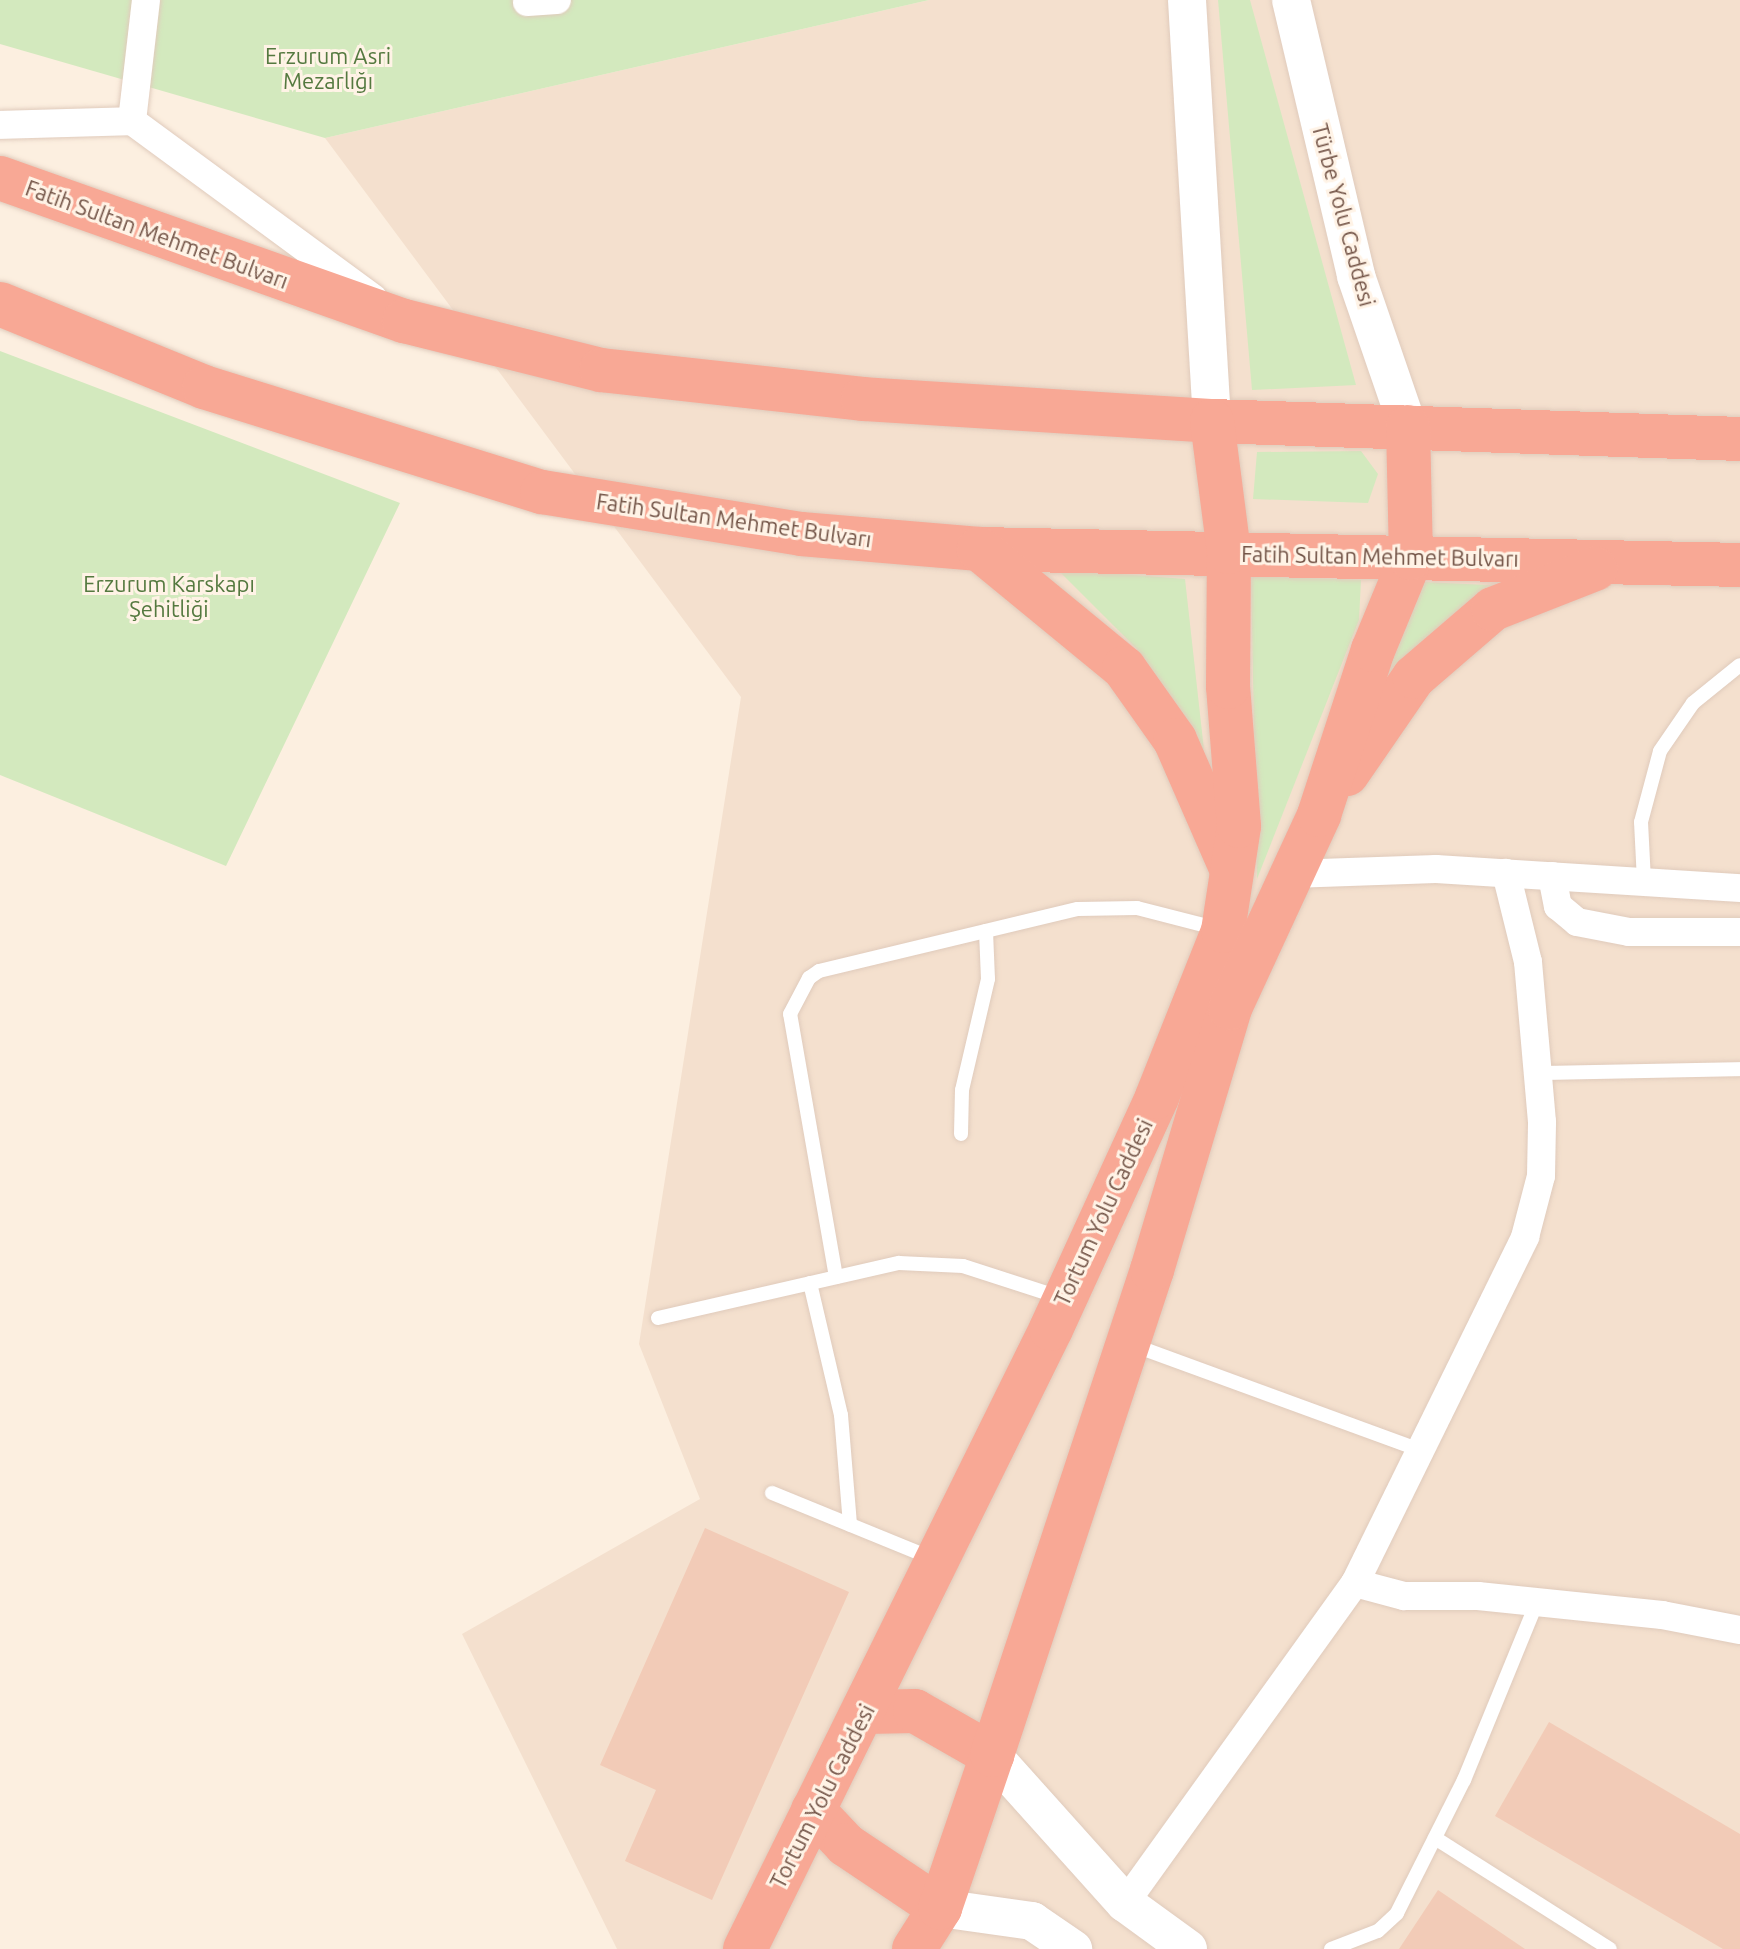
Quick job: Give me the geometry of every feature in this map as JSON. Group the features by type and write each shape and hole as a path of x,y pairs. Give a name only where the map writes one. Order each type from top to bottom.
{"highway":[{"name":"Fatih Sultan Mehmet Bulvarı","path":"0,178 404,321 601,370 863,399 1212,421 1740,439"},
{"name":"Fatih Sultan Mehmet Bulvarı","path":"0,304 204,387 542,492 801,534 979,549 1740,565"},
{"name":"Tortum Yolu Caddesi","path":"745,1949 939,1561 1157,1097 1223,931 1234,875 1239,826 1228,687 1229,552 1212,421"},
{"path":"914,1949 940,1908 992,1755 1128,1343 1230,1008 1319,815 1373,650 1411,558 1408,427"},
{"path":"979,549 1124,668 1175,740 1234,875"},
{"path":"1319,815 1414,677 1493,609 1618,561"},
{"path":"865,1712 915,1711 992,1755"},
{"path":"813,1810 846,1845 940,1908"}],"street":[{"path":"132,121 146,0"},
{"path":"522,1 557,0"},
{"path":"1187,0 1212,421"},
{"name":"Türbe Yolu Caddesi","path":"1291,0 1356,276 1408,427"},
{"path":"0,125 132,121 404,321"},
{"path":"1291,874 1436,869 1740,888"},
{"path":"1125,1903 1355,1583 1525,1237 1541,1176 1538,1073 1528,962 1506,873"},
{"path":"1552,876 1558,906 1577,922 1629,932 1740,932"},
{"path":"1355,1583 1404,1596 1537,1602 1662,1615 1740,1630"},
{"path":"992,1755 1125,1903 1188,1949"},
{"path":"940,1908 1032,1921 1073,1949"}],"lane":[{"path":"1644,881 1641,822 1660,751 1693,703 1740,665"},
{"path":"836,1277 790,1014 794,1000 819,971 986,931 1107,907 1166,913 1223,931"},
{"path":"961,1134 963,1079 988,979 986,931"},
{"path":"1538,1073 1740,1069"},
{"path":"658,1318 899,1263 963,1266 1062,1298"},
{"path":"810,1283 841,1415 850,1525"},
{"path":"1128,1343 1422,1451"},
{"path":"772,1493 939,1561"},
{"path":"1331,1949 1388,1924 1435,1838 1537,1602"},
{"path":"1435,1838 1610,1949"}],"shaded area":[{"path":"929,0 1740,0 1740,1949 617,1949 462,1634 700,1499 639,1344 741,697 325,138"}],"green space":[{"name":"Erzurum Asri Mezarlığı","path":"0,0 929,0 325,138 0,44"},
{"path":"1218,0 1250,0 1356,385 1252,390"},
{"name":"Erzurum Karskapı Şehitliği","path":"0,351 400,503 226,866 0,775"},
{"path":"1361,451 1378,474 1368,503 1253,499 1257,452"},
{"path":"1057,569 1185,579 1204,750 1136,648"},
{"path":"1251,576 1361,580 1359,620 1257,879"},
{"path":"1424,582 1509,586 1363,723"}],"building":[{"path":"705,1528 849,1592 712,1900 625,1861 656,1790 600,1765"},
{"path":"1549,1722 1740,1834 1740,1949 1723,1949 1495,1816"},
{"path":"1438,1890 1525,1949 1399,1949"}]}
